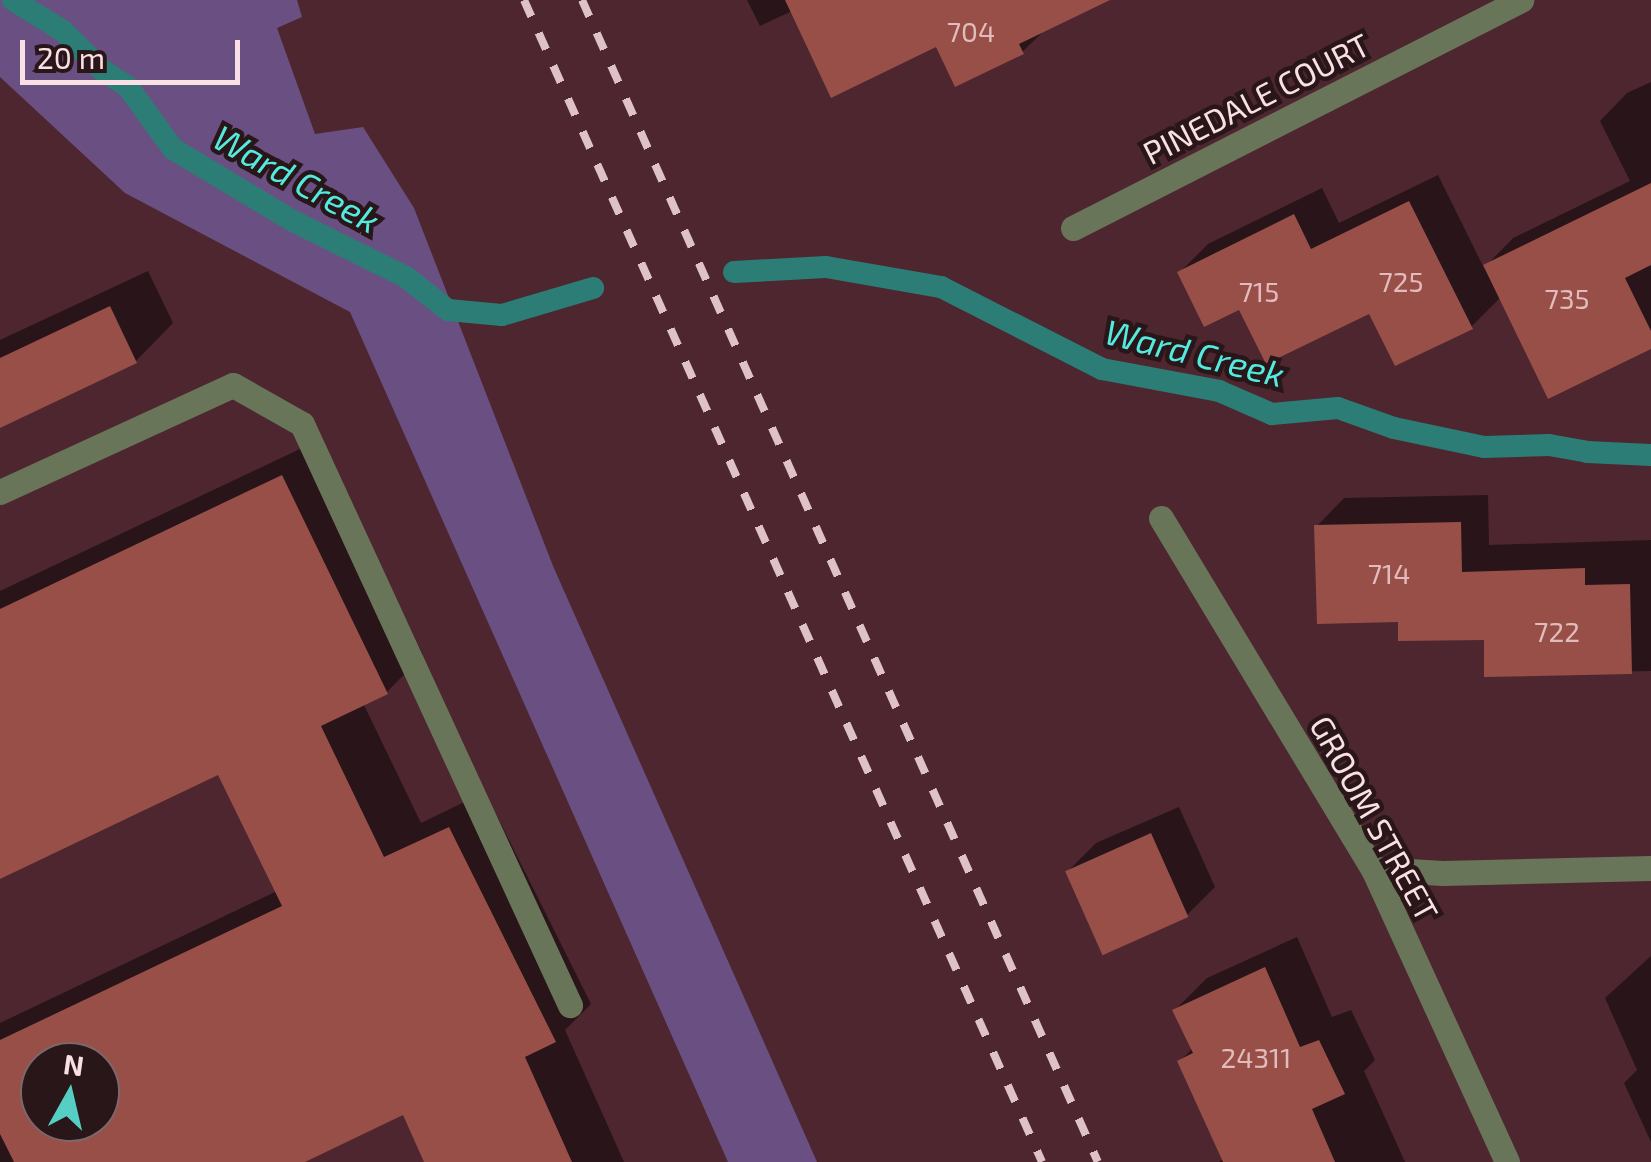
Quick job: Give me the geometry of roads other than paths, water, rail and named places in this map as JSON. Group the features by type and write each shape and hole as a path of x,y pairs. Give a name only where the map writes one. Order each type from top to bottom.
{"street":[{"name":"PINEDALE COURT","path":"1073,228 1521,0"},
{"path":"0,492 233,385 302,424 570,1005"},
{"name":"GROOM STREET","path":"1161,518 1373,869 1507,1162"},
{"path":"1373,869 1443,873 1651,868"}],"waterway":[{"name":"Ward Creek","path":"13,0 63,31 102,70 128,87 173,149 291,220 406,277 448,310 502,315 593,288"},
{"name":"Ward Creek","path":"734,272 826,267 941,287 1102,369 1219,391 1272,414 1338,408 1394,428 1484,447 1549,445 1587,452 1651,455"}],"railway":[{"path":"524,0 1042,1162"},
{"path":"582,0 1098,1162"}]}
